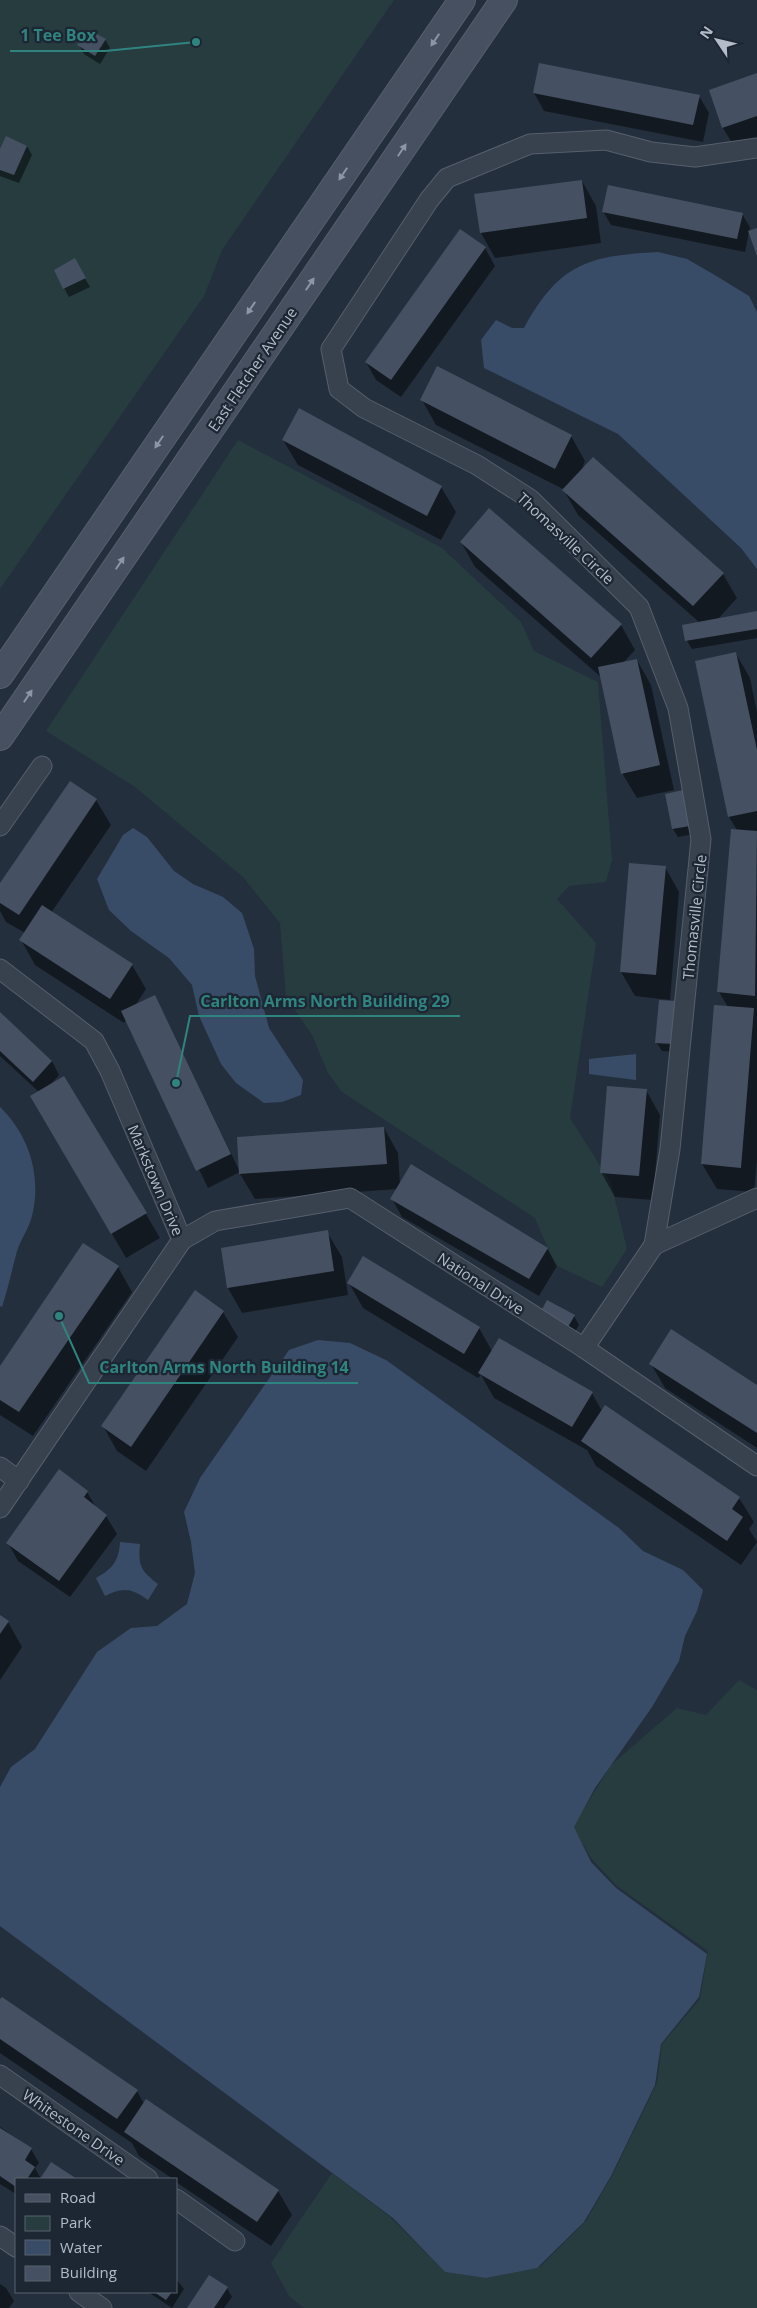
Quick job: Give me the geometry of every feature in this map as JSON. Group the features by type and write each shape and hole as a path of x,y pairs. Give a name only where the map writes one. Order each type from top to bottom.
{"main road":[{"path":"0,675 462,0"},
{"name":"East Fletcher Avenue","path":"0,737 504,0"}],"street":[{"name":"Thomasville Circle","path":"584,1348 654,1245 670,1149 702,839 678,708 639,607 530,499 477,465 364,408 339,388 331,349 429,200 447,178 530,144 606,140 651,152 695,157 757,148"},
{"path":"0,826 42,766"},
{"name":"Markstown Drive","path":"0,970 94,1041 110,1071 182,1240 1,1506"},
{"name":"National Drive","path":"182,1240 215,1221 350,1198 584,1348 757,1466"},
{"path":"654,1245 757,1198"},
{"path":"0,1467 19,1481"},
{"name":"Whitestone Drive","path":"0,2075 147,2178"},
{"path":"178,2200 235,2241"},
{"path":"0,2236 15,2246"},
{"path":"80,2293 102,2308"}],"green space":[{"path":"0,0 394,0 222,250 204,296 0,589"},
{"path":"238,440 442,548 521,622 534,651 598,682 612,860 606,882 569,886 557,899 596,943 570,1118 611,1183 627,1249 602,1287 555,1265 535,1218 342,1092 328,1073 312,1035 286,997 280,923 243,877 135,787 46,731"},
{"path":"739,1680 757,1690 757,2308 304,2308 289,2296 271,2263 332,2173 389,2216 445,2272 487,2278 541,2266 586,2221 613,2174 657,2083 662,2044 700,1999 708,1951 617,1886 591,1858 573,1827 611,1765 677,1708 706,1715"}],"water":[{"path":"658,252 687,259 713,274 749,296 757,312 757,569 741,548 618,434 484,368 481,340 496,320 512,328 524,328 550,289 564,276 578,267 613,256"},
{"path":"133,828 147,837 174,871 193,884 223,897 242,913 254,949 255,976 269,1028 303,1080 301,1095 282,1102 264,1103 236,1083 221,1064 199,1016 192,985 169,958 131,931 109,910 97,879 123,835"},
{"path":"636,1054 636,1080 589,1074 589,1059"},
{"path":"0,1107 19,1130 26,1143 34,1171 35,1186 32,1216 17,1251 2,1307 0,1306"},
{"path":"318,1340 350,1343 386,1360 619,1528 643,1551 683,1570 703,1590 697,1611 685,1636 679,1661 652,1707 595,1788 574,1827 591,1862 616,1888 707,1954 699,1997 661,2044 655,2085 611,2176 584,2222 537,2268 486,2278 445,2272 393,2218 0,1926 0,1787 11,1767 35,1749 97,1652 131,1628 157,1626 187,1604 195,1573 191,1542 184,1512 200,1478 289,1350"},
{"path":"120,1542 140,1544 140,1563 144,1571 158,1584 148,1600 137,1593 127,1590 117,1591 105,1596 96,1578 107,1571 114,1563"}],"building":[{"path":"88,29 106,39 95,56 77,45"},
{"path":"539,63 700,95 693,125 533,93"},
{"path":"757,73 757,116 722,128 709,90"},
{"path":"6,136 27,146 14,175 0,170 0,149"},
{"path":"582,180 587,218 480,233 474,194"},
{"path":"608,185 743,213 737,239 602,212"},
{"path":"757,228 757,256 748,231"},
{"path":"460,229 486,247 391,380 365,362"},
{"path":"75,258 86,278 63,289 54,270"},
{"path":"437,366 572,435 555,469 420,400"},
{"path":"299,408 442,486 427,516 282,440"},
{"path":"593,457 724,573 693,606 562,490"},
{"path":"489,508 622,624 591,658 460,542"},
{"path":"757,611 757,629 685,641 682,625"},
{"path":"736,652 757,750 757,811 728,817 695,661"},
{"path":"637,659 660,765 621,774 598,667"},
{"path":"70,781 97,799 19,915 0,903 0,883"},
{"path":"683,790 690,826 672,829 665,794"},
{"path":"731,829 757,831 755,996 717,992"},
{"path":"629,863 666,866 656,975 620,972"},
{"path":"42,905 133,964 110,999 19,940"},
{"path":"155,995 231,1154 196,1171 121,1011"},
{"path":"659,1000 677,1001 673,1044 655,1043"},
{"path":"714,1005 754,1008 741,1168 701,1164"},
{"path":"0,1012 52,1061 33,1082 0,1051"},
{"path":"64,1076 147,1213 111,1234 30,1096"},
{"path":"607,1086 647,1089 639,1176 600,1173"},
{"path":"384,1127 387,1164 239,1174 237,1137"},
{"path":"411,1164 548,1248 529,1279 390,1199"},
{"path":"328,1230 334,1271 227,1288 221,1248"},
{"path":"83,1243 119,1266 19,1412 0,1400 0,1366"},
{"path":"363,1256 480,1327 464,1354 347,1283"},
{"path":"195,1290 224,1311 131,1447 101,1426"},
{"path":"547,1300 575,1315 565,1332 538,1317"},
{"path":"671,1329 757,1385 757,1433 649,1364"},
{"path":"499,1338 593,1392 572,1427 478,1373"},
{"path":"605,1405 740,1497 732,1509 743,1517 727,1541 581,1441"},
{"path":"59,1469 88,1491 84,1497 107,1515 59,1581 6,1543"},
{"path":"0,1615 9,1621 0,1634"},
{"path":"2,1997 138,2090 117,2119 0,2039 0,1999"},
{"path":"146,2099 279,2190 257,2222 124,2132"},
{"path":"0,2128 32,2148 25,2160 35,2167 28,2178 15,2178 15,2186 0,2176"},
{"path":"51,2162 75,2178 41,2178"},
{"path":"209,2275 228,2287 214,2308 187,2308"},
{"path":"156,2293 171,2293 166,2300"}],"place":[{"name":"1 Tee Box","path":"196,42"},
{"name":"Carlton Arms North Building 29","path":"176,1083"},
{"name":"Carlton Arms North Building 14","path":"59,1316"}]}
